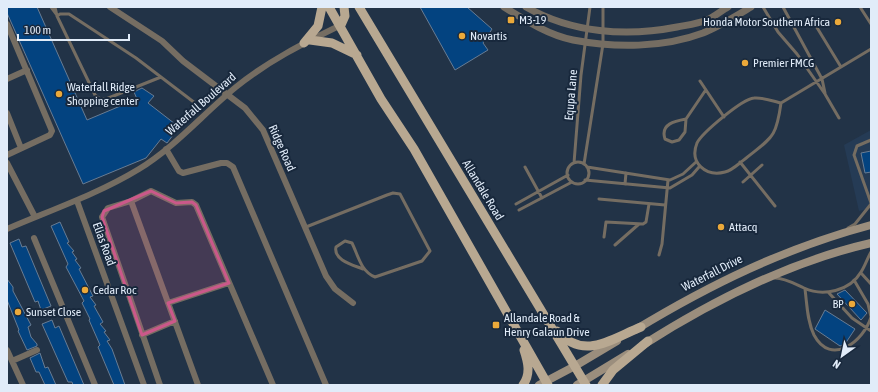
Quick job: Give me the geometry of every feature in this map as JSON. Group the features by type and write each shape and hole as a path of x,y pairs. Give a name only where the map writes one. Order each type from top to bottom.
{"main road":[{"path":"307,42 318,26 322,7"},
{"path":"329,7 341,25 381,99 414,149 518,333 544,384"},
{"path":"341,25 345,16 344,7"},
{"name":"Allandale Road","path":"359,7 544,317 575,366 582,384"},
{"path":"307,42 332,43 357,55"},
{"name":"Waterfall Drive","path":"544,384 687,299 750,267 828,236 871,225"},
{"path":"582,384 648,341 746,287 804,262 871,243"},
{"path":"544,317 561,336 576,345 584,347 596,345 641,327"},
{"path":"518,333 528,363 527,377 523,385"},
{"path":"602,385 613,370 648,341"}],"street":[{"name":"Ridge Road","path":"110,7 162,41 183,61 245,108 263,130 326,276 335,289 352,303"},
{"path":"504,7 528,22 550,33 572,40 603,44 659,43 685,38 703,32 752,7"},
{"path":"526,7 562,24 604,31 645,32 707,20 728,7"},
{"path":"7,24 52,131 49,136 7,155"},
{"name":"Waterfall Boulevard","path":"7,229 77,200 140,168 166,149 227,95 264,66 341,25"},
{"path":"7,79 27,70"},
{"path":"7,113 21,148"},
{"path":"166,149 179,170 183,172 222,163 227,163 233,167 326,385"},
{"path":"7,162 34,217"},
{"path":"160,385 102,217 108,208 131,201 151,191 176,203 192,202 196,205 273,385"},
{"name":"Elias Road","path":"77,200 144,385"},
{"path":"131,201 198,385"},
{"path":"34,238 95,385"},
{"path":"168,303 229,283"},
{"path":"142,335 175,321"},
{"path":"7,350 23,385"},
{"path":"12,361 37,350"}],"lane":[{"path":"51,7 57,15"},
{"path":"55,7 57,15 95,95 100,99 106,99 161,77"},
{"name":"Equpa Lane","path":"574,163 585,41 590,7"},
{"name":"Equpa Lane","path":"585,165 603,44 603,7"},
{"path":"763,7 778,32 797,54 825,94 839,118"},
{"path":"783,7 822,79 825,94"},
{"path":"860,7 871,24"},
{"path":"57,15 69,14 136,58 195,102"},
{"path":"816,26 841,67"},
{"path":"781,103 776,132 733,169 716,174 699,168 696,162 696,147 700,139 724,117 748,100 754,98 781,103 871,49"},
{"path":"700,81 705,91 724,117"},
{"path":"686,119 672,121 664,132 665,139 672,142 679,140 685,132 686,119 705,91"},
{"path":"828,236 855,224 871,203 854,155 857,146 871,140"},
{"path":"572,182 568,175 569,167 574,163 668,180 684,174 696,162"},
{"path":"740,162 775,206"},
{"path":"585,165 588,174 585,180"},
{"path":"743,182 762,165"},
{"path":"525,167 542,198"},
{"path":"519,210 572,182 579,183 585,180 667,188 692,175 699,168"},
{"path":"625,184 626,173"},
{"path":"516,204 568,175"},
{"path":"659,255 662,244 668,180"},
{"path":"305,228 387,195 394,193 400,194 430,251 422,261 375,277 369,275 363,269 352,243 345,241 336,247 335,251 337,256 348,263 363,269"},
{"path":"599,199 665,205"},
{"path":"604,237 606,222 643,224 647,220 649,204"},
{"path":"615,246 639,224"},
{"path":"767,278 785,279 806,289 819,293 829,293 840,289 854,280 861,273 871,252"},
{"path":"861,273 871,284"},
{"path":"806,289 811,327 816,339 830,349 842,350 853,344 870,321 871,310 854,280"},
{"path":"829,293 852,318 871,331"}],"highlighted area":[{"path":"151,191 176,203 192,202 196,205 229,283 168,303 175,321 142,335 102,217 104,211"}],"shaded area":[{"path":"871,130 871,208 859,211 844,145"}],"building":[{"name":"Waterfall Ridge Shopping center","path":"7,7 37,7 87,120 137,99 134,92 142,88 154,96 148,103 179,127 167,143 161,139 146,158 83,184 7,13"},
{"name":"Novartis","path":"420,7 467,7 492,29 483,43 488,50 455,70"},
{"path":"871,151 871,172 865,173 861,153"},
{"name":"Cedar Roc","path":"60,222 69,242 67,243 74,251 72,252 77,259 75,260 81,268 79,269 93,296 90,297 96,305 94,306 103,322 100,324 106,331 104,332 110,340 107,341 112,349 125,385 114,385 98,347 100,345 89,320 90,319 82,303 84,301 66,267 68,264 51,226"},
{"path":"19,239 22,247 26,246 51,306 41,310 38,301 35,302 10,243"},
{"name":"Sunset Close","path":"7,279 13,287 13,291 31,325 28,327 31,337 37,344 37,346 27,350 18,331 19,330 7,300"},
{"name":"BP","path":"845,290 867,313 861,320 837,294"},
{"path":"825,310 855,329 845,344 840,346 815,329"},
{"path":"52,320 55,328 59,326 84,385 73,385 72,382 68,382 42,324"},
{"name":"Sunset Close","path":"40,353 45,368 48,367 56,385 45,385 39,372 36,372 30,358"}],"place":[{"name":"M3-19","path":"511,20"},
{"name":"Honda Motor Southern Africa","path":"838,22"},
{"name":"Novartis","path":"462,36"},
{"name":"Premier FMCG","path":"745,63"},
{"name":"Waterfall Ridge Shopping center","path":"59,94"},
{"name":"Attacq","path":"721,227"},
{"name":"Cedar Roc","path":"85,290"},
{"name":"BP","path":"852,304"},
{"name":"Sunset Close","path":"18,312"},
{"name":"Allandale Road & Henry Galaun Drive","path":"496,325"}]}
